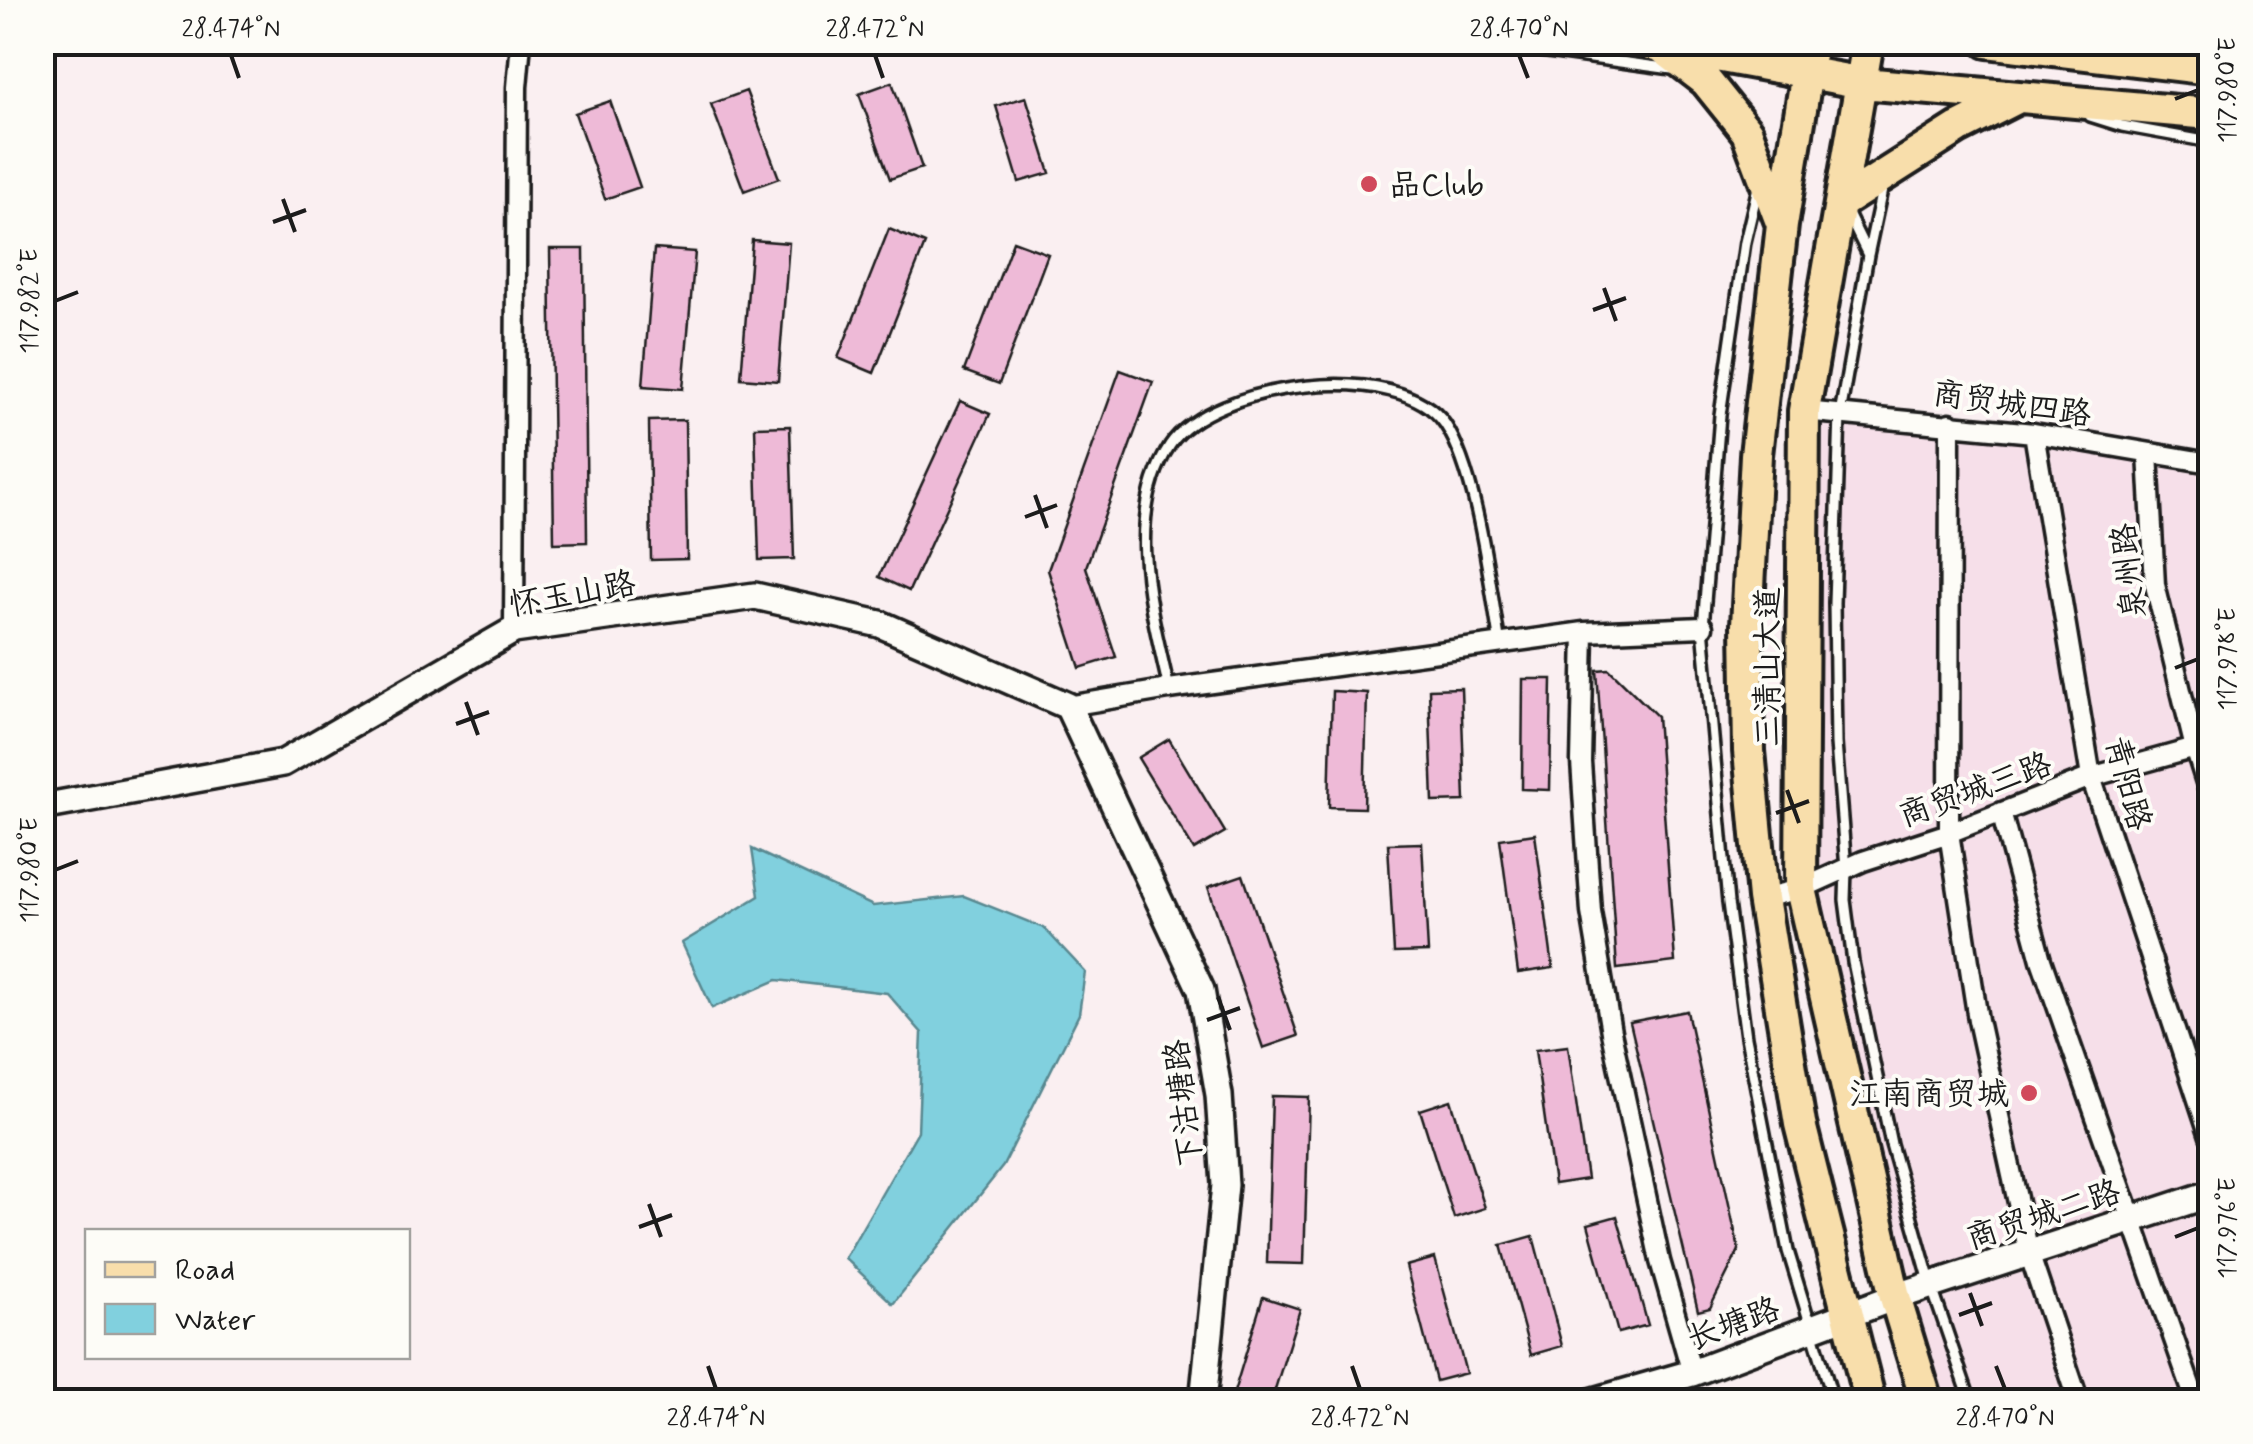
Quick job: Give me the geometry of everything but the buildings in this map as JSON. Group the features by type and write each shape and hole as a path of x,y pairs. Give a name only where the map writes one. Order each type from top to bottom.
{"main road":[{"name":"三清山大道","path":"1868,42 1804,410 1801,890 1895,1297 1928,1402"},
{"path":"1987,42 2150,52 2210,69"},
{"path":"1650,44 1696,73 1747,132 1782,225"},
{"path":"1650,44 1810,57 1864,82 2210,114"},
{"name":"三清山大道","path":"1810,57 1782,225 1756,454 1747,625 1749,751 1763,898 1800,1124 1870,1402"},
{"path":"1842,202 1958,128 2024,97"}],"street":[{"path":"514,630 517,106 521,42"},
{"name":"商贸城四路","path":"1804,410 2034,433 2210,463"},
{"path":"1950,423 1949,833 1978,1020 2029,1253 2079,1402"},
{"name":"青阳路","path":"2034,433 2091,777 2210,1136"},
{"name":"泉州路","path":"2148,453 2155,586 2202,746 2210,796"},
{"name":"怀玉山路","path":"42,807 283,763 514,630 755,596 880,624 1068,706"},
{"path":"1068,706 1584,632 1703,627"},
{"path":"1584,632 1581,762 1592,912 1611,1032 1656,1242 1692,1373"},
{"name":"下沽塘路","path":"1068,706 1201,990 1219,1095 1225,1184 1202,1402"},
{"name":"商贸城三路","path":"1763,898 1801,890 1846,869 2091,777 2202,746"},
{"path":"2000,812 2041,960 2196,1402"},
{"name":"商贸城二路","path":"1895,1297 2210,1194"},
{"name":"长塘路","path":"1591,1402 1692,1373 1895,1297"}],"lane":[{"path":"1472,42 1696,73"},
{"path":"2024,97 2122,126 2210,142"},
{"path":"1762,170 1745,242 1720,415 1703,627 1726,884 1746,1037 1788,1251 1834,1402"},
{"path":"1886,172 1840,414 1834,603 1836,743 1845,900 1892,1144 1931,1285 1972,1402"},
{"path":"1842,202 1868,256"},
{"path":"1169,689 1143,545 1150,495 1170,445 1198,417 1226,404 1304,385 1373,388 1422,401 1445,424 1468,476 1500,644"}],"shaded area":[{"name":"江南商贸城","path":"1804,411 2210,461 2210,1401 1928,1401 1801,889"}],"water":[{"path":"752,849 873,906 964,896 1044,928 1085,972 1079,1014 1003,1166 893,1304 845,1258 918,1131 922,1033 887,993 777,980 712,1008 682,943 759,896"}],"place":[{"name":"品Club","path":"1369,184"},
{"name":"江南商贸城","path":"2029,1093"}]}
